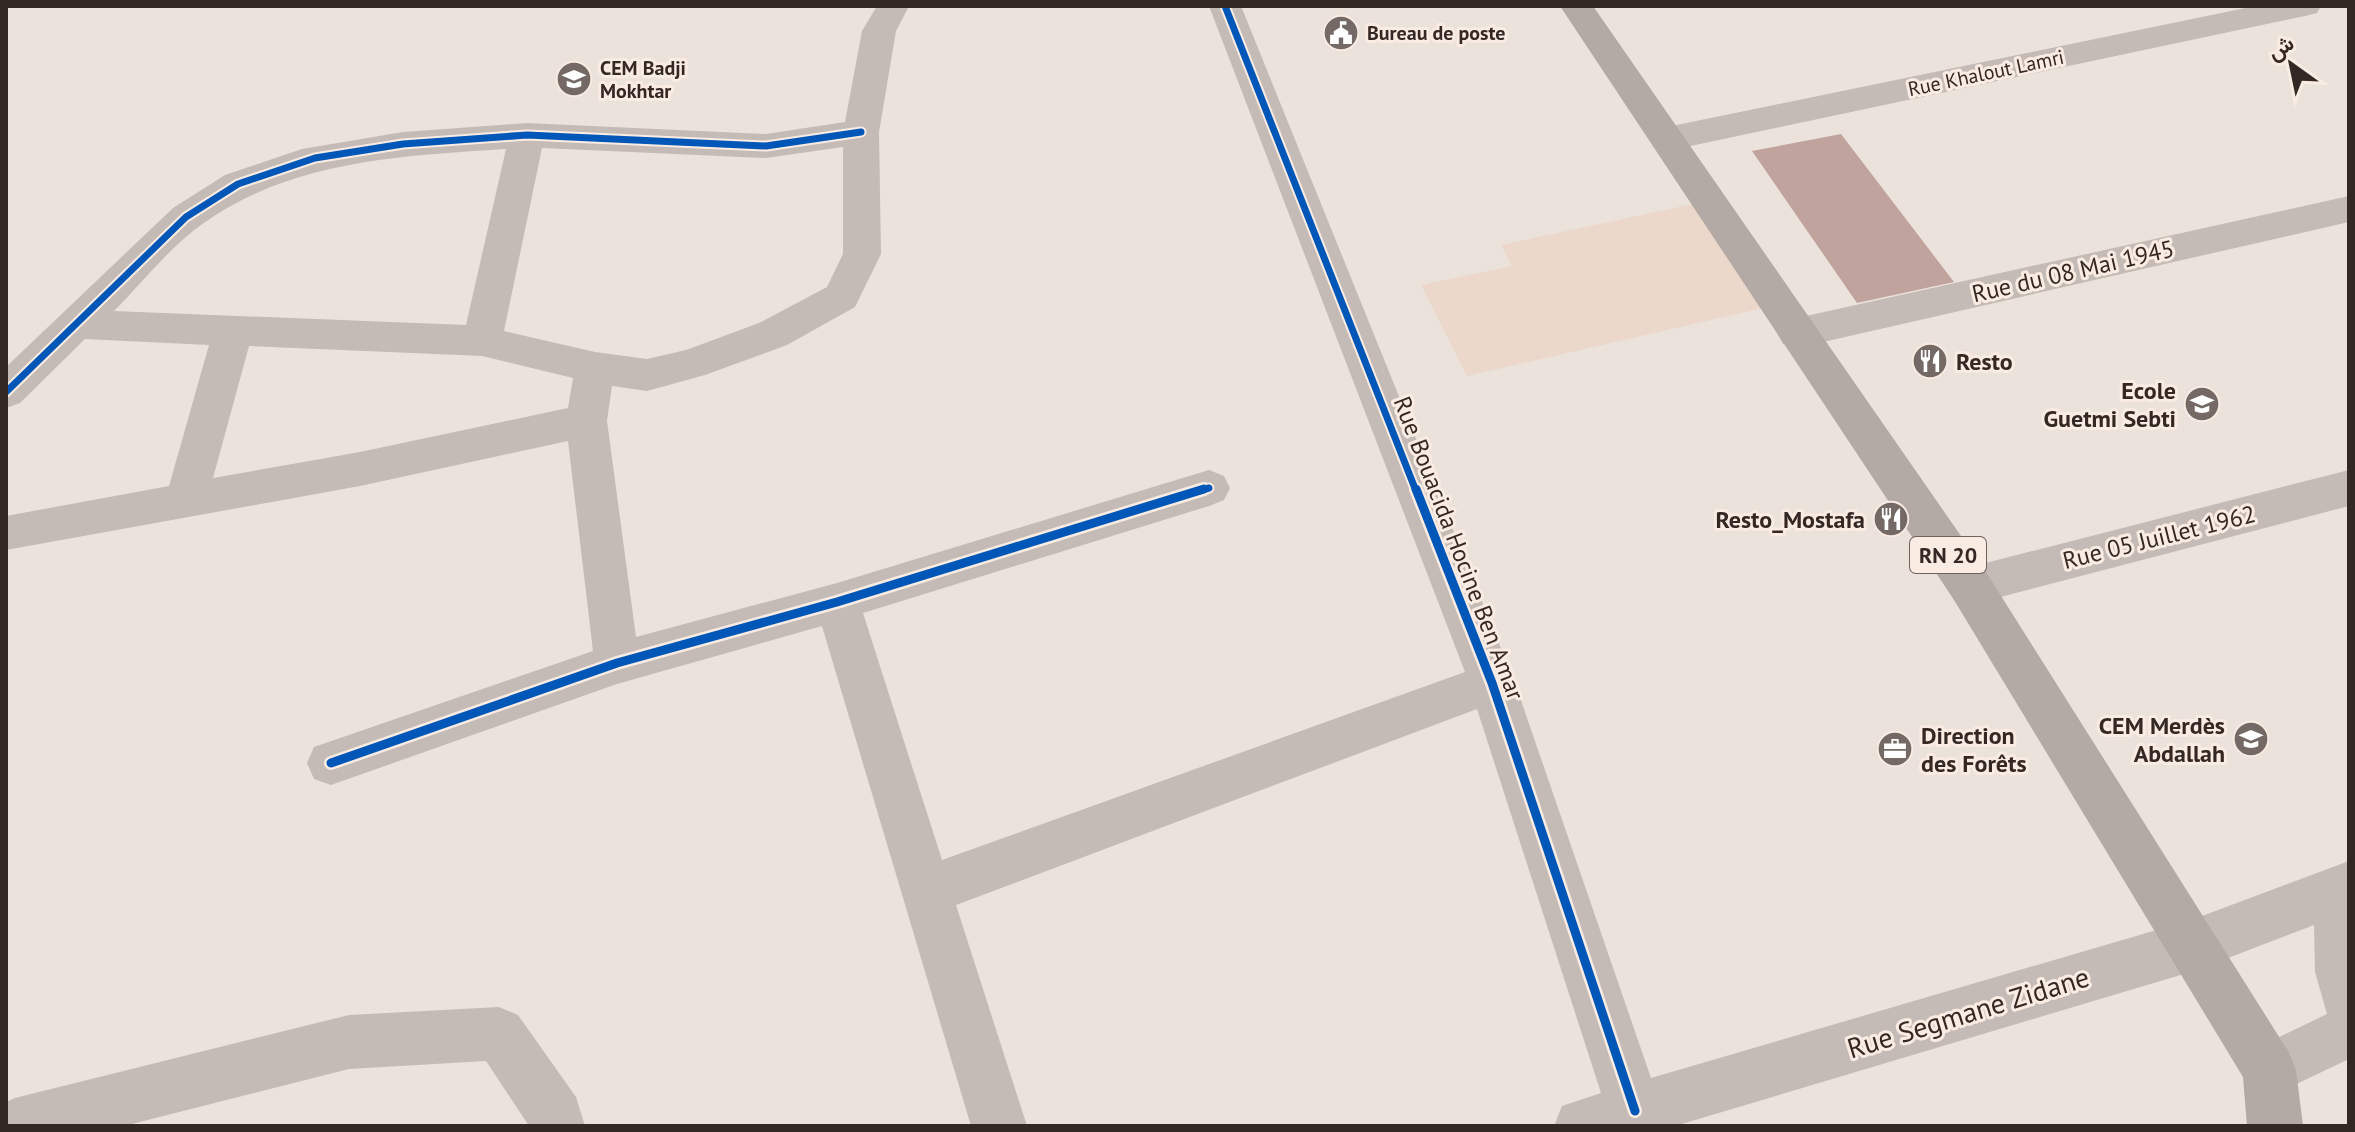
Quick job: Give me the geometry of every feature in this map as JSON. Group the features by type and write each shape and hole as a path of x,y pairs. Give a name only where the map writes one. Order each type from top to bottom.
{"main road":[{"name":"RN 20","path":"1576,6 1970,586 2269,1070 2275,1126"}],"street":[{"path":"74,324 482,341 595,368 647,375 691,364 773,334 841,297 862,254 861,132 879,31 893,6"},
{"name":"Rue Bouacida Hocine Ben Amar","path":"1225,6 1492,683 1632,1119"},
{"name":"Rue Khalout Lamri","path":"1667,139 2305,6"},
{"path":"6,392 186,217 238,184 315,158 403,144 527,135 766,146 861,132"},
{"path":"482,341 527,135"},
{"name":"Rue du 08 Mai 1945","path":"1797,333 2349,209"},
{"path":"186,501 233,331"},
{"path":"595,368 586,421 617,663"},
{"path":"10,533 360,469 586,421"},
{"path":"331,763 617,663 837,602 1209,488"},
{"name":"Rue 05 Juillet 1962","path":"1970,586 2349,488"},
{"path":"837,602 999,1126"},
{"path":"926,891 1492,683"},
{"path":"2343,887 2341,972 2349,1003"},
{"name":"Rue Segmane Zidane","path":"1582,1126 1632,1119 2194,945 2343,887"},
{"path":"2269,1070 2349,1031"},
{"path":"15,1126 349,1042 499,1034 556,1117 557,1126"}],"shaded area":[{"path":"1693,204 1763,308 1467,376 1421,285 1512,266 1501,245"}],"building":[{"path":"1841,134 1954,282 1857,303 1752,151"}],"cycle path":[{"path":"1225,6 1492,683 1635,1111"},
{"path":"6,392 186,217 238,184 315,158 403,144 527,135 766,146 861,132"},
{"path":"331,763 617,663 837,602 1209,488"}],"place":[{"name":"Bureau de poste","path":"1341,33"},
{"name":"CEM Badji Mokhtar","path":"574,79"},
{"name":"Resto","path":"1930,361"},
{"name":"Ecole Guetmi Sebti","path":"2202,404"},
{"name":"Resto_Mostafa","path":"1891,519"},
{"name":"CEM Merdès Abdallah","path":"2251,739"},
{"name":"Direction des Forêts","path":"1895,749"}]}
